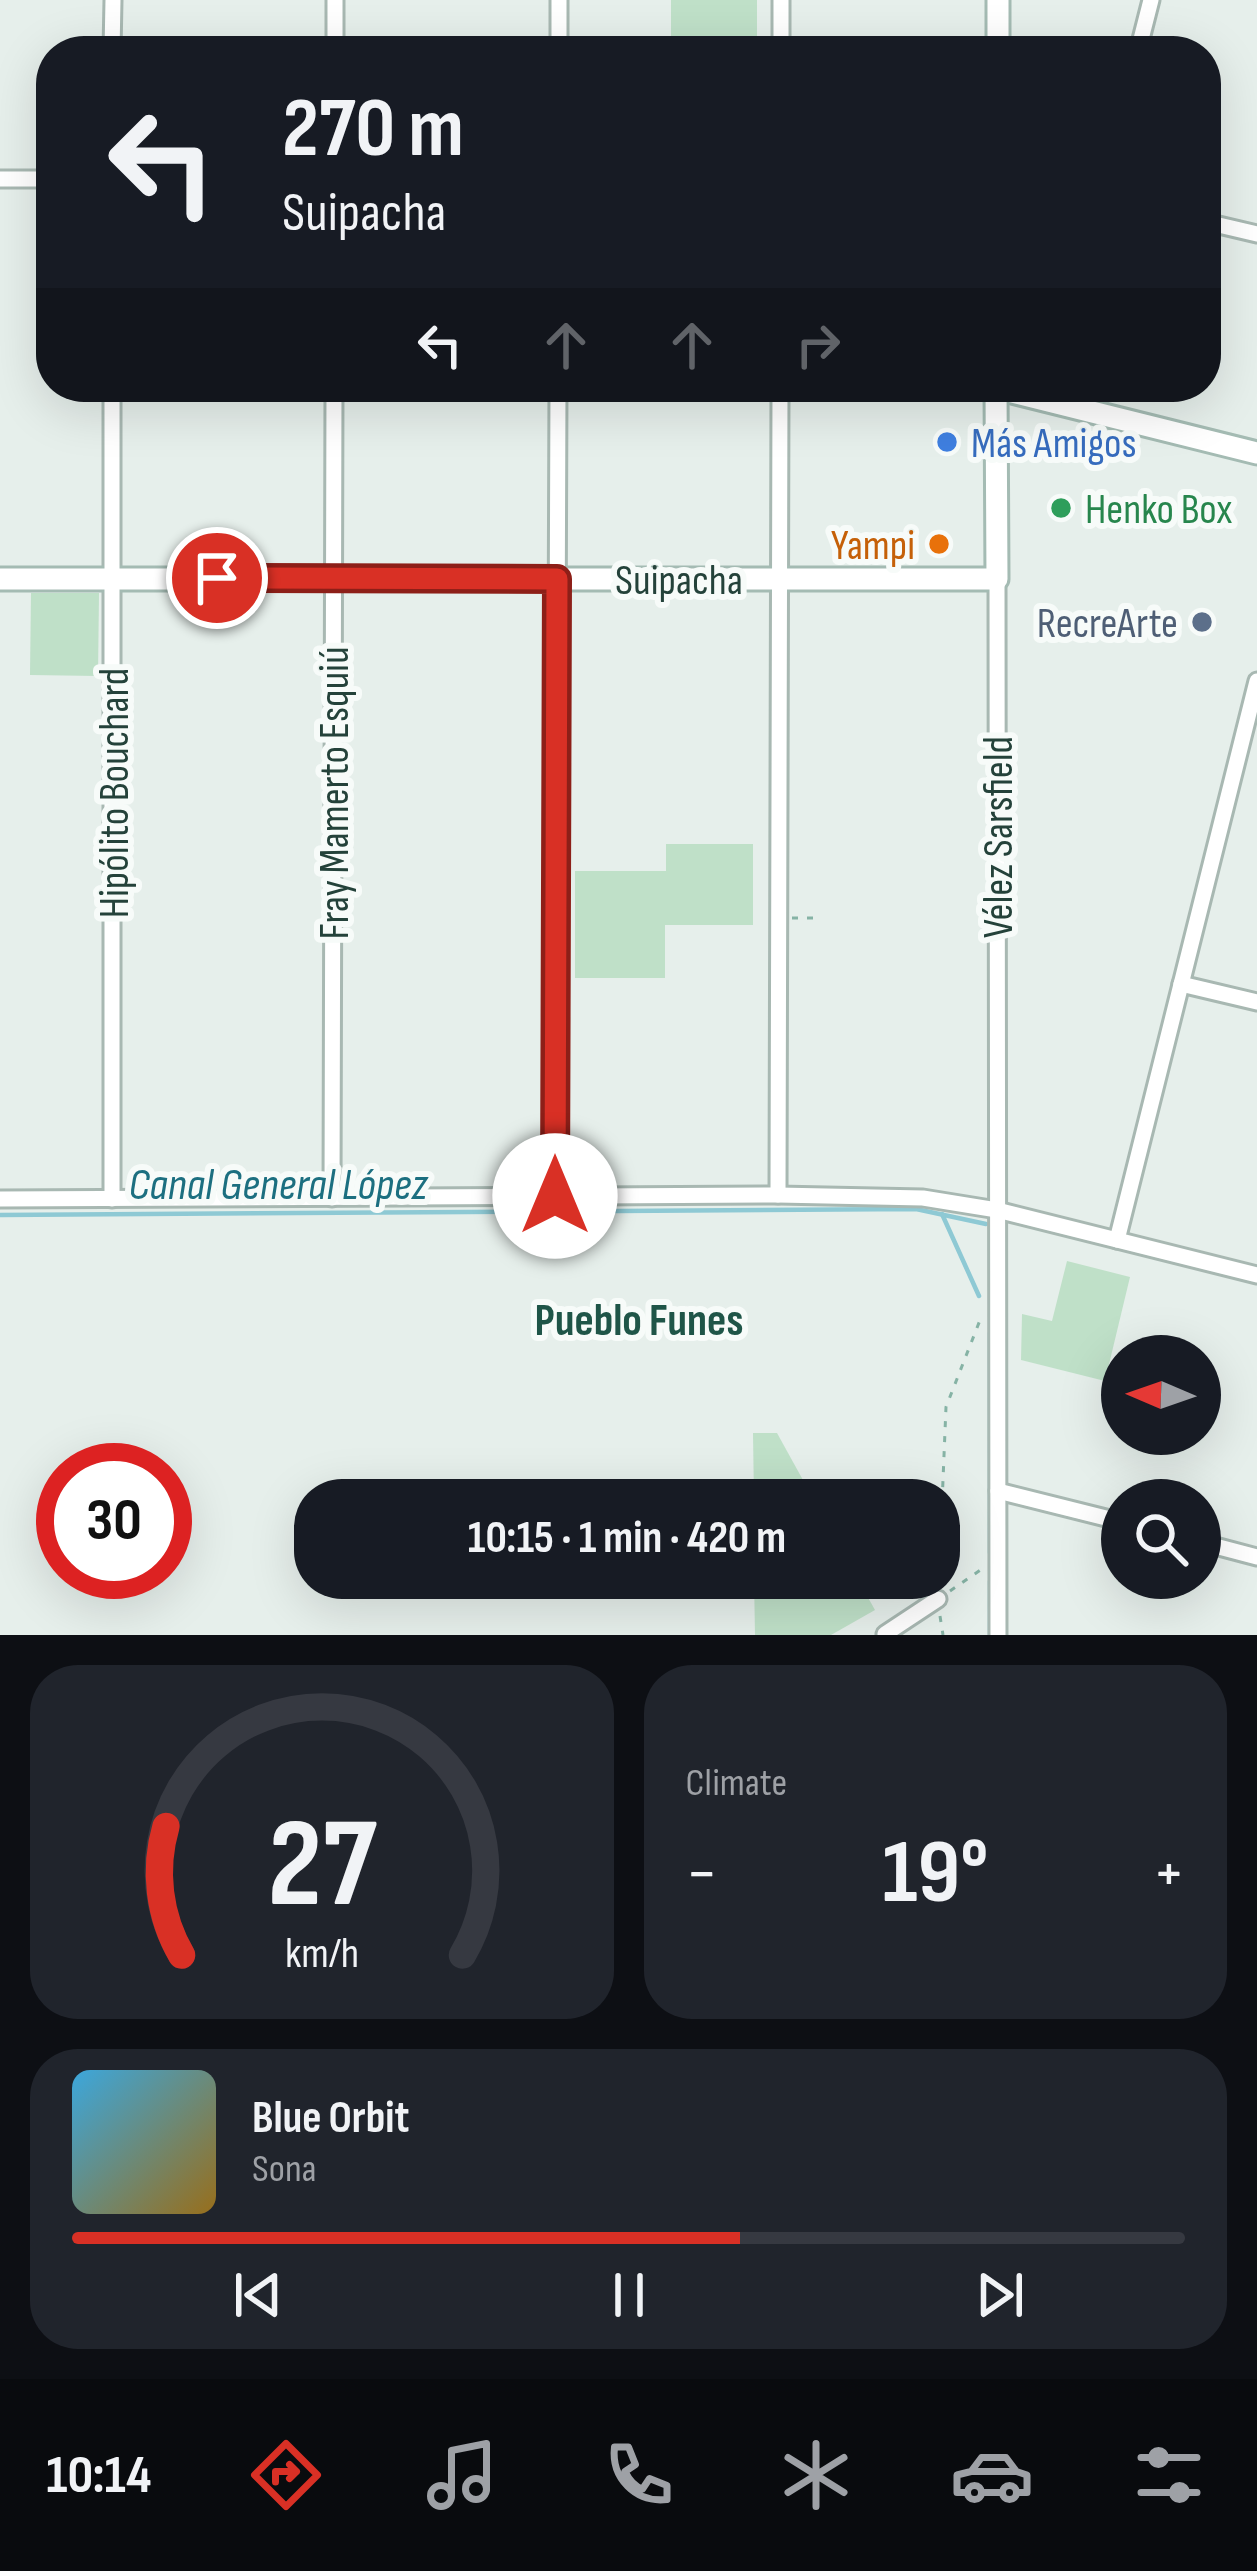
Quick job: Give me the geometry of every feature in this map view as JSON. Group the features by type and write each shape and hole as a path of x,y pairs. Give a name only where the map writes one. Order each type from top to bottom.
{"main road":[{"path":"998,0 998,36"},
{"name":"Vélez Sarsfield","path":"996,402 998,579"},
{"path":"1055,402 1257,453"},
{"name":"Suipacha","path":"0,578 998,579"}],"street":[{"path":"112,36 113,0"},
{"path":"335,0 335,36"},
{"path":"559,0 559,36"},
{"path":"781,0 781,36"},
{"path":"1142,36 1151,0"},
{"path":"0,179 36,178"},
{"path":"1221,226 1257,234"},
{"name":"Hipólito Bouchard","path":"112,402 112,1199"},
{"name":"Fray Mamerto Esquiú","path":"332,1198 334,402"},
{"path":"555,1196 558,402"},
{"path":"778,1195 780,402"},
{"name":"Vélez Sarsfield","path":"998,579 998,1635"},
{"path":"1117,1240 1181,984 1251,734 1257,681"},
{"path":"1181,984 1257,1002"},
{"path":"0,1199 923,1198 998,1210 1257,1274"},
{"path":"998,1491 1101,1517"},
{"path":"1221,1548 1257,1557"},
{"path":"885,1634 938,1599"}],"path":[{"path":"778,918 820,918"},
{"path":"943,1479 946,1407 998,1288"},
{"path":"960,1584 998,1558"}],"green space":[{"path":"671,0 757,0 757,36 671,36"},
{"path":"31,593 99,593 98,676 30,675"},
{"path":"666,844 753,844 753,925 665,925 665,978 575,978 575,871 666,871"},
{"path":"1067,1261 1130,1277 1116,1335 1101,1335 1101,1380 1021,1360 1022,1314 1052,1321"},
{"path":"753,1433 777,1433 802,1479 754,1479"},
{"path":"754,1599 869,1599 875,1610 831,1635 755,1635"}],"waterway":[{"name":"Canal General López","path":"0,1215 916,1209 986,1224"},
{"path":"942,1214 979,1296"},
{"path":"990,1333 990,1553"},
{"path":"990,1581 990,1635"}],"place":[{"name":"Más Amigos","path":"947,442"},
{"name":"Henko Box","path":"1061,508"},
{"name":"Yampi","path":"939,544"},
{"name":"RecreArte","path":"1202,622"}],"district":[{"name":"Pueblo Funes","path":"639,1319"}],"route":[{"path":"217,578 557,579 555,1196"}]}
